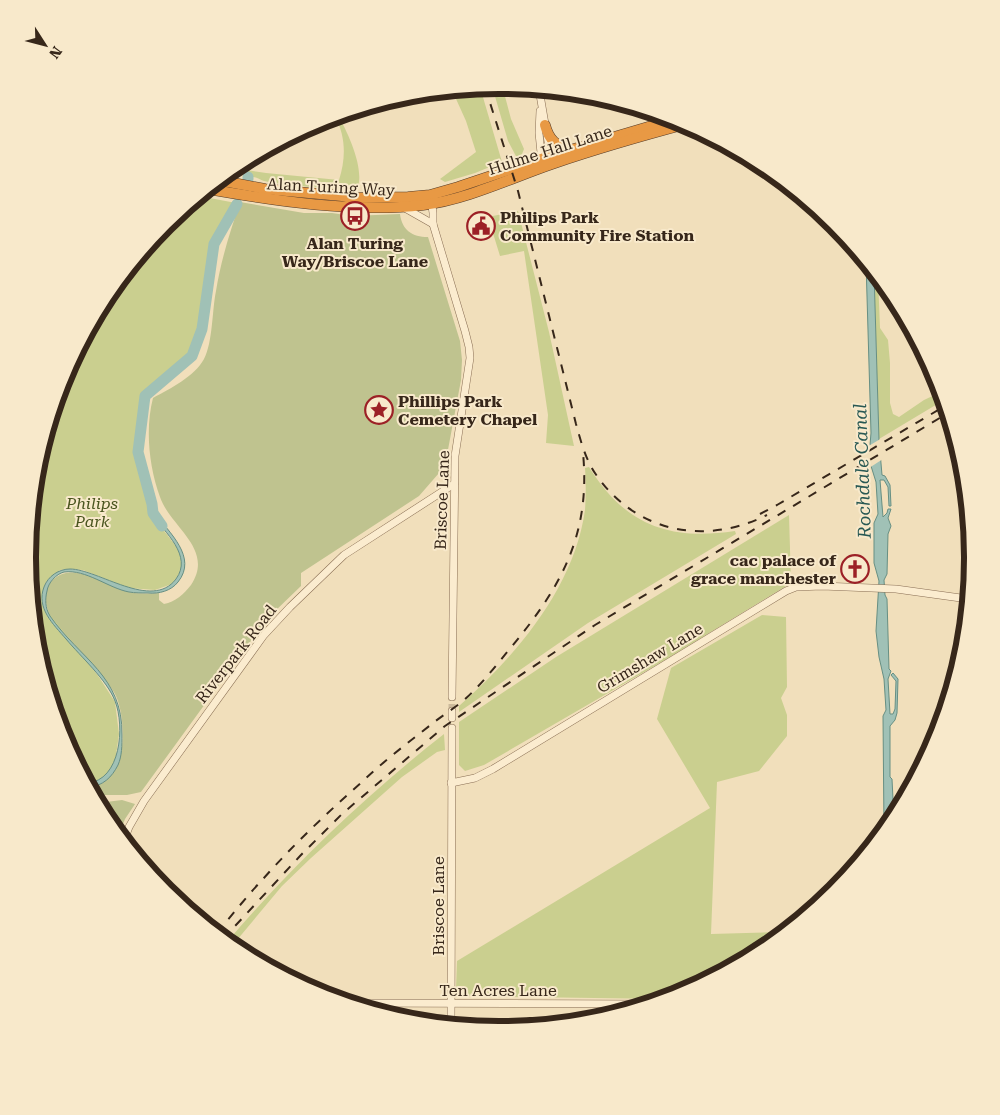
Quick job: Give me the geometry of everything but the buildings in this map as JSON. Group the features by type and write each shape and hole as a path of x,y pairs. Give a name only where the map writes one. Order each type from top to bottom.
{"highway":[{"name":"Hulme Hall Lane","path":"547,161 570,150 661,123"},
{"path":"546,125 548,136 563,148 570,150"},
{"name":"Hulme Hall Lane","path":"426,200 458,187 673,127"},
{"name":"Alan Turing Way","path":"229,182 265,189 350,198 426,200"},
{"name":"Alan Turing Way","path":"217,191 318,204 402,206 426,200"}],"street":[{"path":"540,96 539,133 547,161"},
{"path":"540,101 546,125 547,161"},
{"path":"425,220 426,200"},
{"name":"Briscoe Lane","path":"426,200 433,213 433,224 470,358 455,456 452,697"},
{"path":"402,206 433,224"},
{"name":"Riverpark Road","path":"127,834 144,801 270,628 344,555 454,484"},
{"name":"Grimshaw Lane","path":"451,783 475,778 494,769 796,587 896,589 962,598"},
{"name":"Briscoe Lane","path":"451,1018 452,728"},
{"name":"Ten Acres Lane","path":"374,1003 624,1004"}],"green space":[{"path":"494,94 504,94 511,119 524,149 517,158 508,141"},
{"path":"482,95 502,162 445,182 440,179 476,152 466,121 455,96"},
{"path":"341,122 357,160 359,170 358,187 326,188 297,186 272,183 256,177 238,175 245,170 339,180 344,148 339,124"},
{"name":"Philips Park","path":"208,198 236,203 212,244 201,329 191,356 144,395 137,452 151,504 151,514 179,550 182,568 172,584 155,590 128,588 83,570 60,570 46,582 42,594 42,603 99,677 115,702 119,734 115,762 105,777 94,782 84,763 61,707 52,678 40,618 36,558 37,527 45,467 52,437 61,408 84,352 114,300 132,275 172,230"},
{"path":"240,202 304,213 332,213 352,216 400,214 403,224 409,232 417,236 428,237 460,341 462,360 461,380 447,455 439,473 419,496 301,573 301,586 272,614 253,638 141,792 127,795 102,795 96,785 105,781 114,771 119,760 123,742 119,704 112,689 50,615 46,603 46,590 50,583 58,576 78,573 128,592 143,594 159,593 159,600 164,604 179,597 191,585 197,572 198,560 188,539 165,508 160,497 153,473 149,448 149,422 153,398 188,377 200,365 207,352 220,268"},
{"path":"518,211 549,332 574,446 546,443 548,415 524,251 500,256 488,217"},
{"path":"874,284 878,290 880,328 888,340 890,403 893,414 899,417 934,395 937,404 879,439"},
{"path":"589,467 603,487 618,503 634,515 651,524 669,530 689,533 711,534 735,531 736,534 588,623 459,712 459,706 521,643 555,593 569,566 579,539 585,510 585,468"},
{"path":"789,515 791,583 665,660 484,765 465,771 459,765 459,722 556,657"},
{"path":"762,615 786,617 787,687 781,698 787,715 787,736 759,771 717,782 711,934 772,932 732,959 705,973 643,999 463,996 456,989 457,961 710,808 657,719 671,668"},
{"path":"444,734 445,750 437,752 402,777 282,886 237,940 232,936 331,832"},
{"path":"122,800 135,804 122,826 114,815 106,802"}],"water":[{"path":"866,273 874,284 879,440 882,475 885,476 890,485 891,506 889,506 888,487 884,480 880,480 883,517 888,509 891,509 888,518 891,526 888,534 887,574 884,580 887,599 889,669 891,671 888,679 890,714 893,714 895,709 896,681 891,675 893,673 898,679 897,713 895,720 890,726 890,777 892,779 893,803 884,818 883,716 886,710 884,679 876,631 879,581 874,563 874,523 878,514 876,482 871,466"},
{"path":"155,513 174,537 183,554 185,563 183,573 172,588 156,593 129,592 80,573 64,572 55,577 51,582 46,597 47,610 50,616 108,683 115,698 120,715 122,747 118,765 106,780 96,786 94,781 107,773 118,751 120,724 115,701 106,685 47,615 42,602 42,595 44,587 51,576 62,570 70,569 82,571 139,590 153,591 166,588 176,579 181,562 179,553 170,536 151,514"}],"pier":[{"path":"882,438 883,459 869,468 867,447"}],"waterway":[{"path":"162,526 153,513 138,452 145,396 192,356 202,329 214,244 237,204"}],"tunnel":[{"path":"452,697 452,711"}],"railway":[{"path":"487,94 518,191 578,431 584,451 593,470 614,496 632,511 653,522 675,528 698,531 721,530 767,515"},
{"path":"760,514 939,409"},
{"path":"229,933 342,814 445,726 595,625 942,417"},
{"path":"221,928 287,853 350,793 388,758 463,701 487,677 543,606 568,560 576,536 582,510 584,483 583,453"}],"place":[{"name":"Alan Turing Way/Briscoe Lane","path":"355,216"},
{"name":"Philips Park Community Fire Station","path":"481,226"},
{"name":"Phillips Park Cemetery Chapel","path":"379,410"},
{"name":"cac palace of grace manchester","path":"855,569"}],"water label":[{"name":"Rochdale Canal","path":"862,471"}]}
